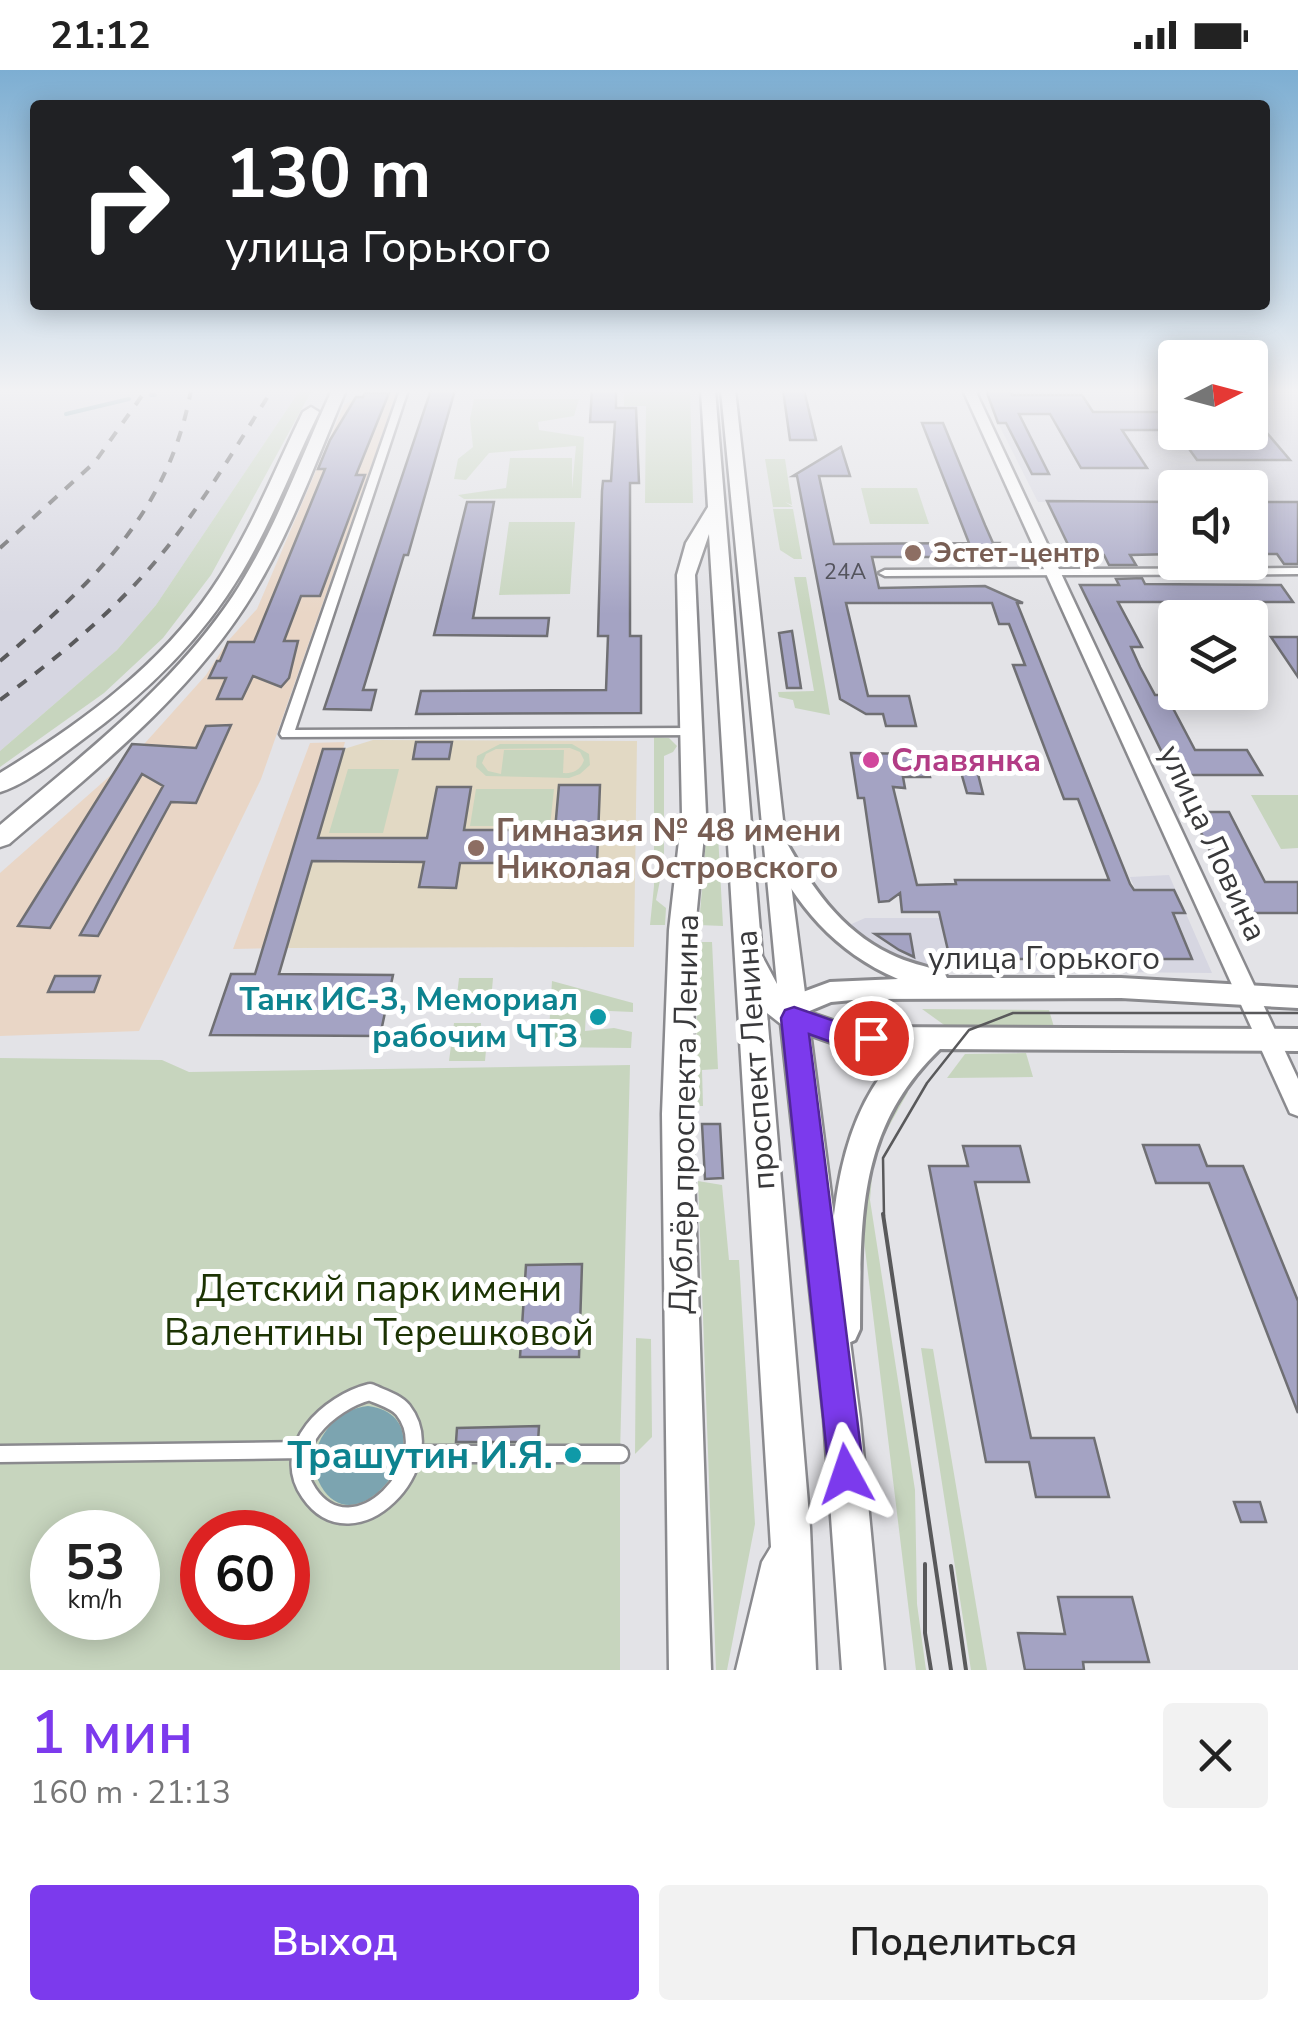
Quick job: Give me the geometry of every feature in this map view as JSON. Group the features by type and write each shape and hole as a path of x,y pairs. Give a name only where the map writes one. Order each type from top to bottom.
{"main road":[{"path":"0,784 134,686 204,616 292,465"},
{"path":"0,838 86,765 170,684 229,616 262,560 302,465"},
{"name":"проспект Ленина","path":"714,465 790,1528 795,1670"},
{"name":"проспект Ленина","path":"736,465 790,1012 842,1419 863,1670"},
{"name":"Дублёр проспекта Ленина","path":"690,1670 677,1114 682,930 694,814 686,575 695,544 718,506"},
{"path":"773,838 797,886 862,950 905,973 993,989"},
{"path":"746,944 760,986 790,1012 840,1034 934,1039 1298,1040"},
{"name":"улица Горького","path":"790,1012 830,992 1121,988 1298,998"},
{"path":"754,1060 762,1033 790,1012"},
{"path":"842,1419 846,1250 861,1139 910,1059 934,1039"},
{"path":"757,1670 790,1528"}],"street":[{"path":"378,465 286,734 691,732"},
{"name":"улица Ловина","path":"1003,465 1298,1105"},
{"path":"885,573 1298,571"},
{"path":"370,1392 386,1395 410,1418 414,1454 397,1492 365,1515 346,1518 329,1514 306,1488 304,1450 322,1414 337,1402 370,1392"},
{"path":"0,1454 304,1450"},
{"path":"414,1454 620,1454"}],"shaded area":[{"path":"0,465 250,465 156,605 117,650 0,751"},
{"path":"319,465 371,465 261,779 139,1031 0,1036 0,873 137,752 206,675 228,641 257,609"},
{"path":"1019,465 1298,465 1298,502 1268,502 1268,470 1158,470 1158,502 1038,502"},
{"name":"Гимназия № 48 имени Николая Островского","path":"373,740 637,741 634,947 287,948 344,749"},
{"path":"345,742 287,948 233,949 310,743"},
{"path":"1169,875 1212,973 931,970 900,963 845,927 865,918 1147,918 1130,877"}],"green space":[{"path":"250,465 271,465 211,575 163,638 104,693 0,767 0,751 117,650 156,605"},
{"path":"457,465 479,465 466,480 454,479"},
{"path":"509,465 572,465 572,489 574,465 583,465 581,498 464,499 458,495 506,488"},
{"path":"645,465 692,465 693,503 645,503"},
{"path":"766,465 786,465 792,505 785,502 793,507 773,507"},
{"path":"861,488 917,488 929,524 870,524"},
{"path":"773,509 793,509 802,559 794,559 780,550"},
{"path":"509,522 575,522 570,594 499,595"},
{"path":"794,577 806,577 830,715 795,708 793,700 779,697 778,692 814,691"},
{"path":"654,737 669,738 677,746 664,756 664,861 656,900 666,908 665,925 650,925 654,886"},
{"path":"500,744 572,744 589,754 590,765 569,778 486,776 476,767 477,756","holes":["570,748 580,752 583,763 570,773 563,773 564,750 504,750 501,774 488,771 482,763 486,754 496,749"]},
{"path":"348,769 399,769 383,833 329,833"},
{"path":"476,789 554,789 550,826 470,826"},
{"path":"1251,795 1298,795 1298,848 1281,849"},
{"path":"708,815 717,816 723,926 699,925"},
{"path":"698,942 712,942 718,1069 702,1070 703,1106 695,1106"},
{"path":"459,978 493,978 491,1001 483,1003 482,1013 455,1013"},
{"path":"552,981 633,1003 633,1012 586,1010 585,1031 614,1028 632,1032 631,1048 548,1047"},
{"path":"922,1009 1049,1010 1054,1027 947,1027"},
{"path":"454,1023 481,1023 480,1036 487,1039 485,1061 449,1061"},
{"path":"1026,1053 1033,1077 947,1078 965,1054"},
{"name":"Детский парк имени Валентины Терешковой","path":"0,1058 162,1060 189,1072 630,1065 620,1454 620,1670 0,1670"},
{"path":"899,1086 908,1092 874,1153 870,1200 915,1490 917,1604 926,1670 916,1670 859,1199 859,1174"},
{"path":"698,1181 722,1185 729,1260 739,1260 755,1524 727,1670 716,1670"},
{"path":"636,1338 651,1339 652,1437 635,1454"},
{"path":"921,1348 933,1349 987,1670 971,1670"}],"water":[{"path":"368,1406 392,1416 403,1433 401,1455 392,1476 376,1494 357,1504 338,1503 321,1486 316,1473 318,1447 332,1424 355,1409"}],"building":[{"path":"320,465 360,465 356,475 365,475 320,596 301,596 284,641 298,641 289,678 281,687 253,676 242,699 217,699 226,678 209,678 228,642 254,642 325,469 318,469"},
{"path":"406,465 434,465 363,690 376,690 371,710 324,709"},
{"path":"612,465 638,465 639,483 630,483 630,636 641,636 641,713 416,714 421,691 606,690 608,636 598,636 602,491 603,481 611,481"},
{"path":"812,465 846,465 850,476 819,476 834,544 969,543 938,465 960,465 993,543 998,543 974,560 872,557 879,588 985,586 1023,603 1017,603 1130,884 1134,890 1174,890 1185,913 1173,913 1192,959 950,959 939,912 902,912 900,893 889,901 879,902 864,798 858,798 851,753 924,754 930,777 903,777 905,788 893,787 917,885 956,884 955,880 1109,880 1078,799 1064,799 1013,665 1025,665 1009,624 999,624 992,603 846,603 868,696 909,696 916,726 886,726 883,714 866,714 840,699 797,476 793,476"},
{"path":"1027,465 1044,465 1049,474 1032,474"},
{"path":"1079,465 1145,465 1147,468 1081,468"},
{"path":"1047,501 1158,502 1158,554 1130,555 1136,565 1109,565 1104,555 1073,555"},
{"path":"467,502 494,502 473,618 549,618 547,636 434,635"},
{"path":"1268,502 1298,502 1298,564 1284,564 1277,554 1268,554"},
{"path":"1142,578 1145,584 1281,585 1293,602 1118,602 1142,647 1131,647 1158,695 1158,710 1174,710 1195,750 1247,750 1262,775 1173,775 1080,585 1119,585 1116,579"},
{"path":"792,631 801,688 787,688 779,633"},
{"path":"1271,637 1298,637 1298,677"},
{"path":"231,725 196,803 171,802 98,936 80,935 163,786 142,774 50,928 18,926 132,744 196,748 206,726"},
{"path":"416,742 452,742 449,759 413,759"},
{"path":"323,749 344,749 318,838 427,838 437,787 471,787 464,830 555,830 559,785 600,785 597,863 460,863 456,888 419,887 424,862 312,861 279,974 393,975 380,1036 210,1035 231,974 255,974"},
{"path":"956,755 998,755 1003,770 977,770 983,794 967,793"},
{"path":"1191,812 1229,812 1265,882 1298,882 1298,913 1240,913"},
{"path":"875,934 910,934 914,957 899,950"},
{"path":"55,976 100,976 94,992 48,992"},
{"path":"702,1124 720,1124 723,1178 705,1179"},
{"path":"1143,1145 1199,1145 1207,1166 1243,1166 1298,1301 1298,1413 1209,1183 1156,1183"},
{"path":"963,1146 1020,1146 1029,1182 975,1182 1031,1438 1094,1438 1109,1497 1036,1497 1029,1462 986,1462 929,1166 968,1166"},
{"path":"582,1264 579,1357 520,1357 526,1265"},
{"path":"539,1426 538,1442 456,1442 457,1428"},
{"path":"1234,1502 1260,1502 1266,1522 1241,1522"},
{"path":"1058,1597 1132,1597 1149,1662 1083,1662 1084,1670 1025,1670 1018,1633 1065,1634"}],"tram line":[{"path":"884,1216 883,1158 927,1083 969,1030 1013,1013 1298,1013"},
{"path":"883,1214 951,1670"},
{"path":"925,1564 925,1633 931,1670"},
{"path":"951,1566 966,1670"}],"railway":[{"path":"0,548 92,465"},
{"path":"0,661 95,574 145,509 168,465"},
{"path":"0,700 82,636 120,600 171,542 224,465"}],"place":[{"name":"Эстет-центр","path":"913,553"},
{"name":"Славянка","path":"871,760"},
{"name":"Гимназия № 48 имени Николая Островского","path":"476,848"},
{"name":"Танк ИС-3, Мемориал рабочим ЧТЗ","path":"598,1017"},
{"name":"Трашутин И.Я.","path":"573,1455"}],"route":[{"path":"846,1474 794,1018 840,1034 871,1038"}]}
